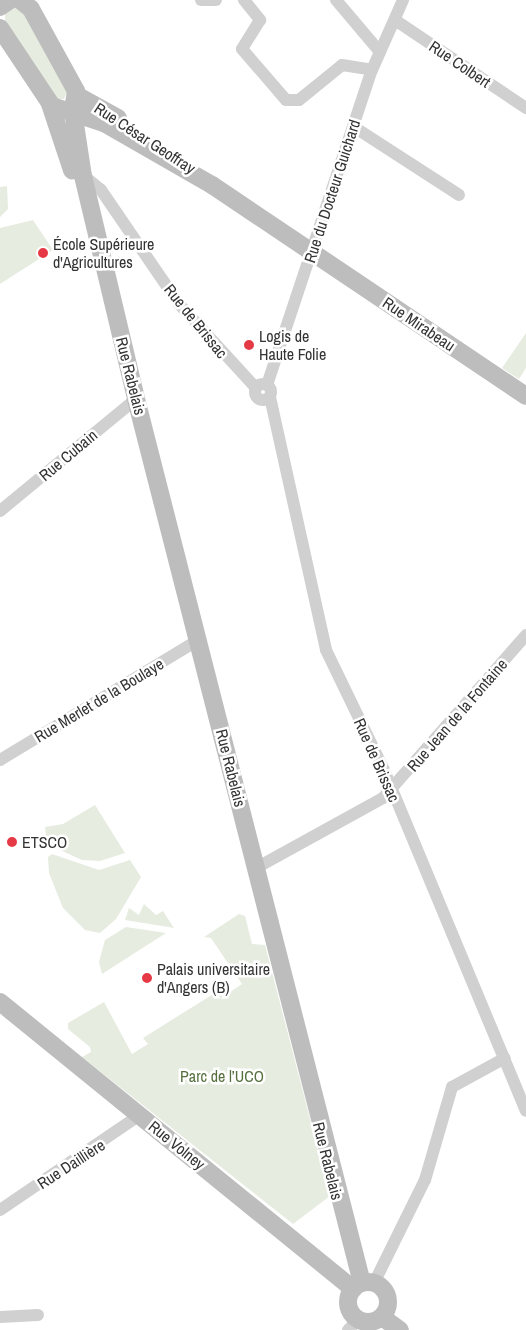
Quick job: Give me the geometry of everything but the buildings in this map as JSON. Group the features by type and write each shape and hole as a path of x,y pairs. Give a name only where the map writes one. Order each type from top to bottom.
{"street":[{"path":"201,0 216,0"},
{"path":"244,0 260,20 242,49 286,100 299,100 342,65 372,70"},
{"path":"336,0 380,52"},
{"name":"Rue du Docteur Guichard","path":"264,390 372,70 403,0"},
{"name":"Rue Rabelais","path":"12,2 74,103 90,205 136,399 363,1285"},
{"name":"Rue Colbert","path":"395,20 526,108"},
{"name":"Rue Rabelais","path":"0,28 50,104 67,152 93,241 101,252"},
{"name":"Rue César Geoffray","path":"50,104 74,103 104,123 212,185 312,252"},
{"path":"354,127 458,195"},
{"name":"Rue Rabelais","path":"67,152 84,176"},
{"name":"Rue de Brissac","path":"84,176 107,199 179,304 264,390 326,650 391,789 526,1111"},
{"path":"90,205 93,197 107,199"},
{"name":"Rue Mirabeau","path":"312,252 526,396"},
{"name":"Rue Cubain","path":"0,511 136,399"},
{"name":"Rue Jean de la Fontaine","path":"256,868 372,807 391,789 525,638"},
{"name":"Rue Merlet de la Boulaye","path":"0,760 198,640"},
{"name":"Rue Volney","path":"0,1002 140,1115 363,1285"},
{"path":"363,1285 388,1297 382,1317 371,1322 353,1325 348,1306 363,1285 425,1180 452,1087 505,1058"},
{"name":"Rue Daillière","path":"0,1210 140,1115"},
{"path":"0,1317 38,1315"},
{"path":"382,1317 400,1330"}],"green space":[{"path":"10,7 21,7 67,92 64,99 57,99 5,23 5,12"},
{"path":"7,186 8,209 0,217 0,187"},
{"path":"33,220 53,250 0,284 0,228"},
{"path":"526,333 526,368 519,379 502,368"},
{"path":"95,805 125,853 100,861 82,860 58,849 46,836 45,827 63,824"},
{"path":"52,854 99,870 130,860 141,877 116,919 100,933 85,930 63,908 49,873 48,857"},
{"path":"144,904 156,915 163,911 174,928 125,920 129,908 139,915"},
{"name":"Parc de l’UCO","path":"239,914 245,916 252,944 265,945 330,1196 293,1224 82,1057 91,1052 90,1047 68,1029 68,1023 104,1002 132,1054 148,1044 143,1038 223,988 227,994 242,984 211,938 204,937"},
{"path":"126,927 166,933 102,974 99,962 105,940"}],"place":[{"name":"École Supérieure d'Agricultures","path":"43,253"},
{"name":"Logis de Haute Folie","path":"249,345"},
{"name":"ETSCO","path":"12,842"},
{"name":"Palais universitaire d'Angers (B)","path":"147,978"}]}
